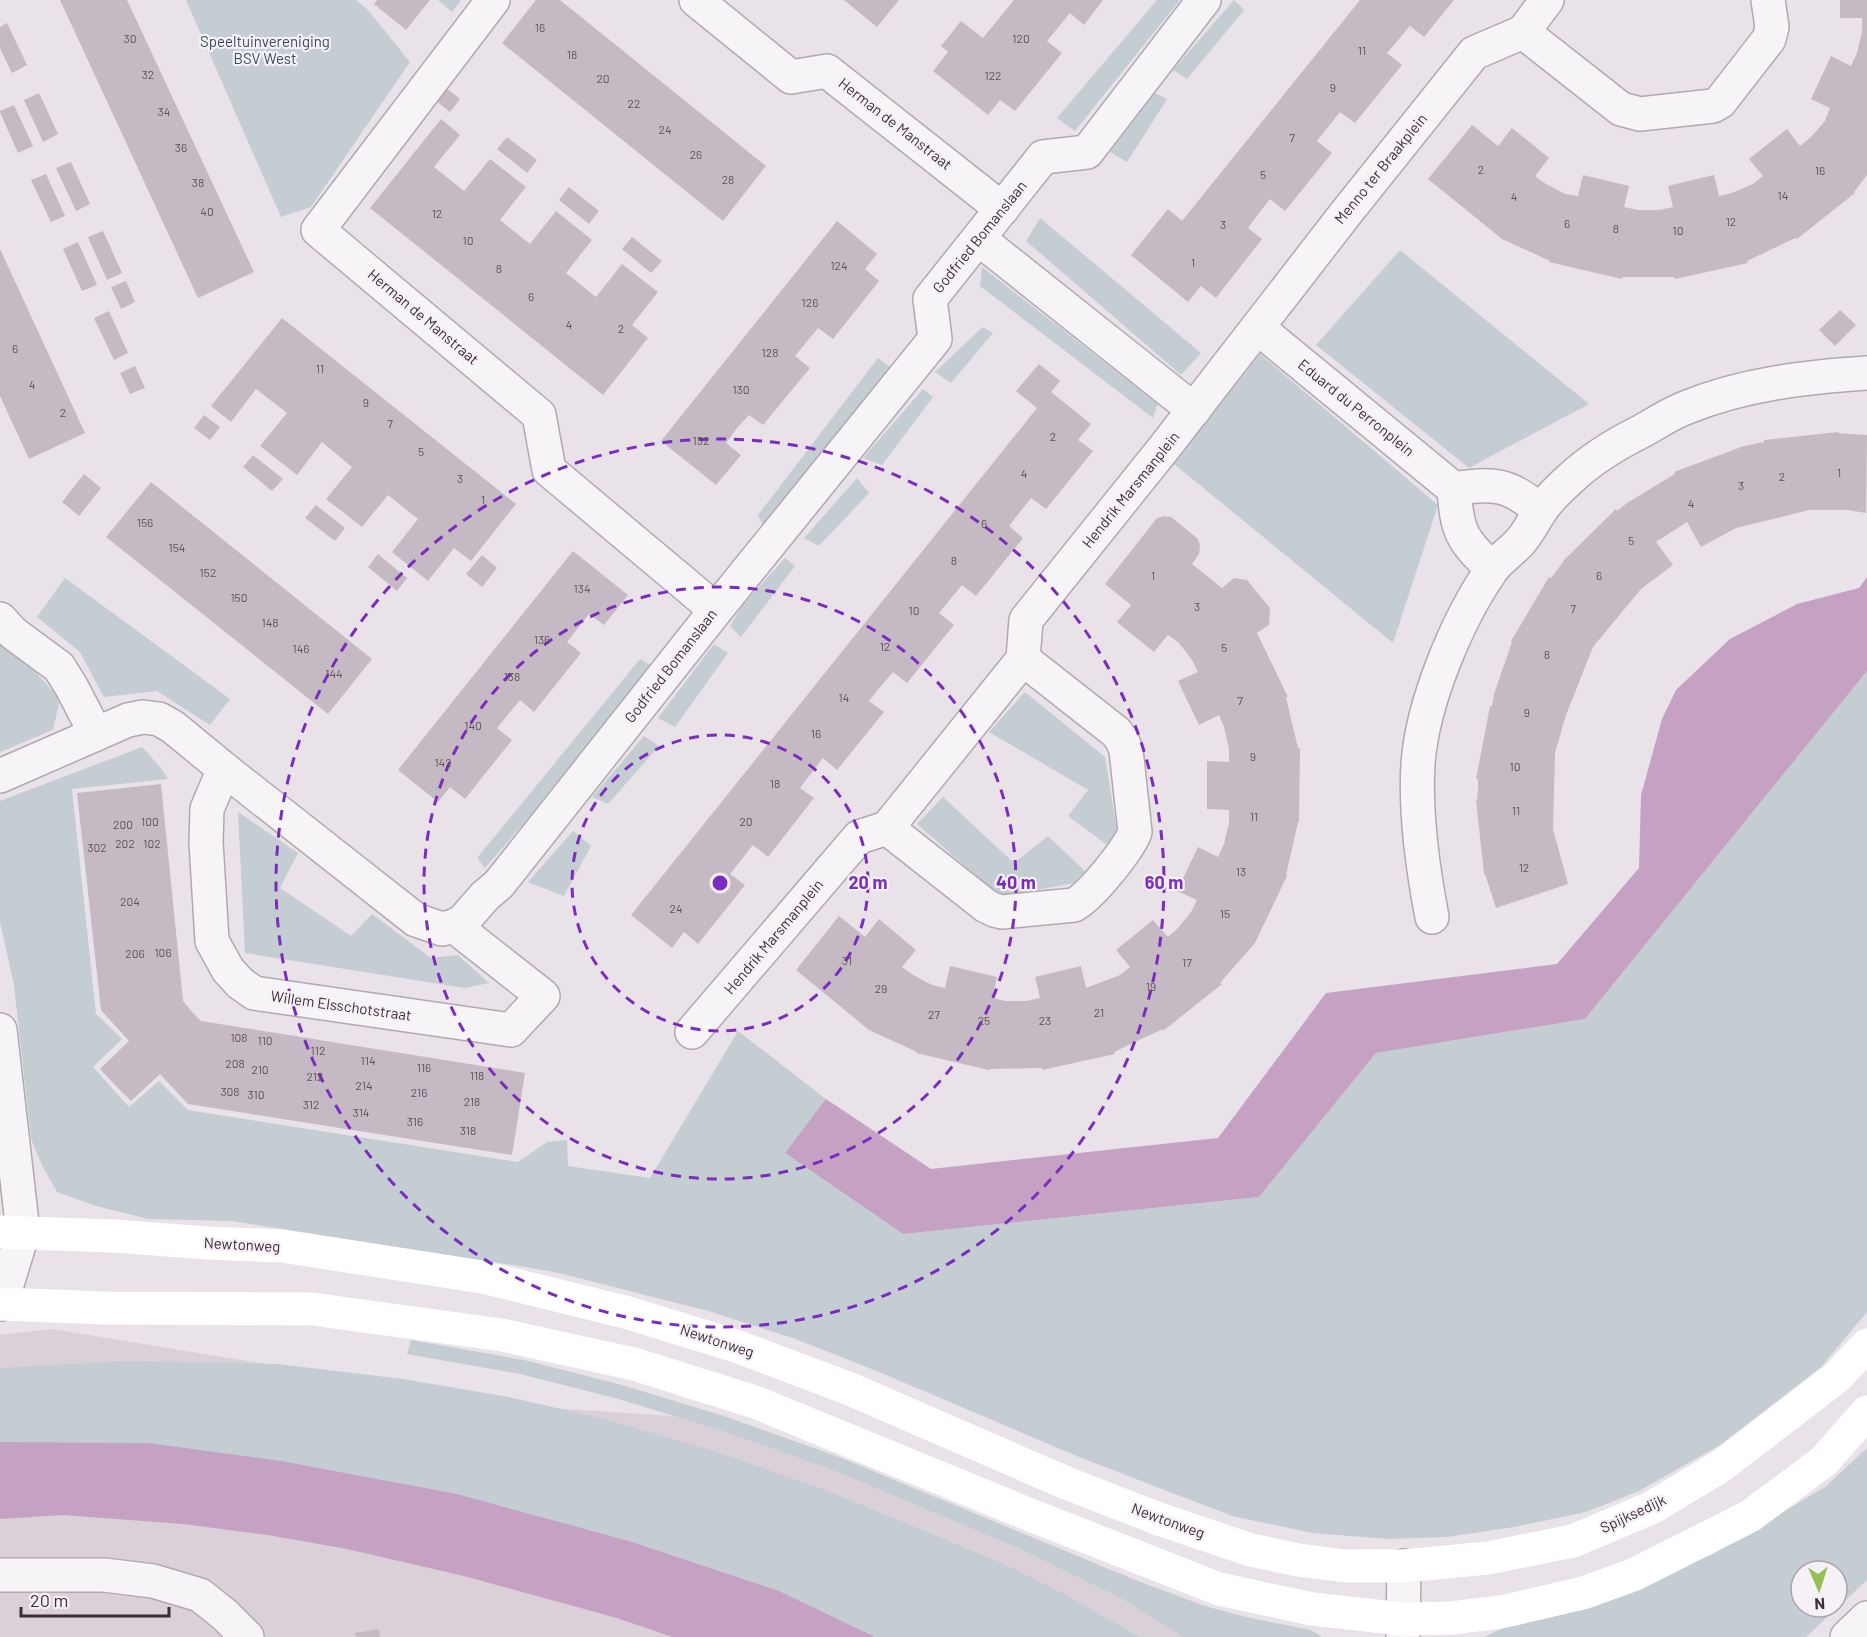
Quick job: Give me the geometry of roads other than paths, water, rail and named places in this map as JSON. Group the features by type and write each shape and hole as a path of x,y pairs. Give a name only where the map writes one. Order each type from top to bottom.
{"main road":[{"name":"Newtonweg","path":"12,1232 282,1246 482,1277 625,1312 736,1346 850,1389 1064,1482 1159,1519 1251,1550 1298,1560 1346,1566 1404,1566"},
{"path":"0,1303 106,1308 312,1309 502,1335 634,1364 754,1402 1219,1589 1403,1628 1451,1618 1501,1612 1583,1593 1633,1575 1750,1516 1824,1461 1867,1412"},
{"name":"Spijksedijk","path":"1404,1566 1488,1558 1573,1540 1651,1508 1722,1466 1837,1377 1867,1345"}],"street":[{"name":"Herman de Manstraat","path":"493,0 318,230 539,415 549,470 716,610"},
{"name":"Herman de Manstraat","path":"696,0 791,77 827,71 1002,208"},
{"name":"Godfried Bomanslaan","path":"454,926 464,921 485,896 499,884 935,339 930,299 1002,208 1044,157 1087,152 1204,0"},
{"name":"Menno ter Braakplein","path":"1258,328 1346,213 1474,53 1523,32 1547,0"},
{"path":"1523,32 1621,109 1640,114 1706,108 1720,102 1769,39 1772,27 1768,0"},
{"path":"979,238 1194,410"},
{"name":"Hendrik Marsmanplein","path":"1023,659 1026,620 1258,328"},
{"name":"Eduard du Perronplein","path":"1258,328 1454,489"},
{"path":"1432,917 1425,880 1418,804 1418,765 1421,741 1440,672 1492,568 1519,544 1540,511 1583,466 1683,408 1718,396 1794,380 1867,373"},
{"path":"1492,568 1469,546 1456,521 1454,489 1474,485 1504,488 1525,497 1540,511"},
{"path":"0,618 14,633 59,667 96,734"},
{"path":"1023,659 1116,732 1122,740 1126,750 1135,832 1125,850 1082,900 1074,905 1002,912 986,906 887,828 1023,659"},
{"path":"0,776 128,720 143,717 159,719 180,732 416,920 442,929 454,926"},
{"name":"Willem Elsschotstraat","path":"224,769 207,809 206,842 212,941 228,970 254,993 512,1030 543,996 454,926"},
{"name":"Hendrik Marsmanplein","path":"692,1032 859,837 887,828"},
{"path":"0,1030 12,1232 0,1303"},
{"path":"1403,1628 1404,1566"},
{"path":"0,1575 104,1575 153,1581 200,1595 247,1637"},
{"path":"1847,1637 1867,1618"}],"park label":[{"name":"Speeltuinvereniging BSV West","path":"265,50"}]}
